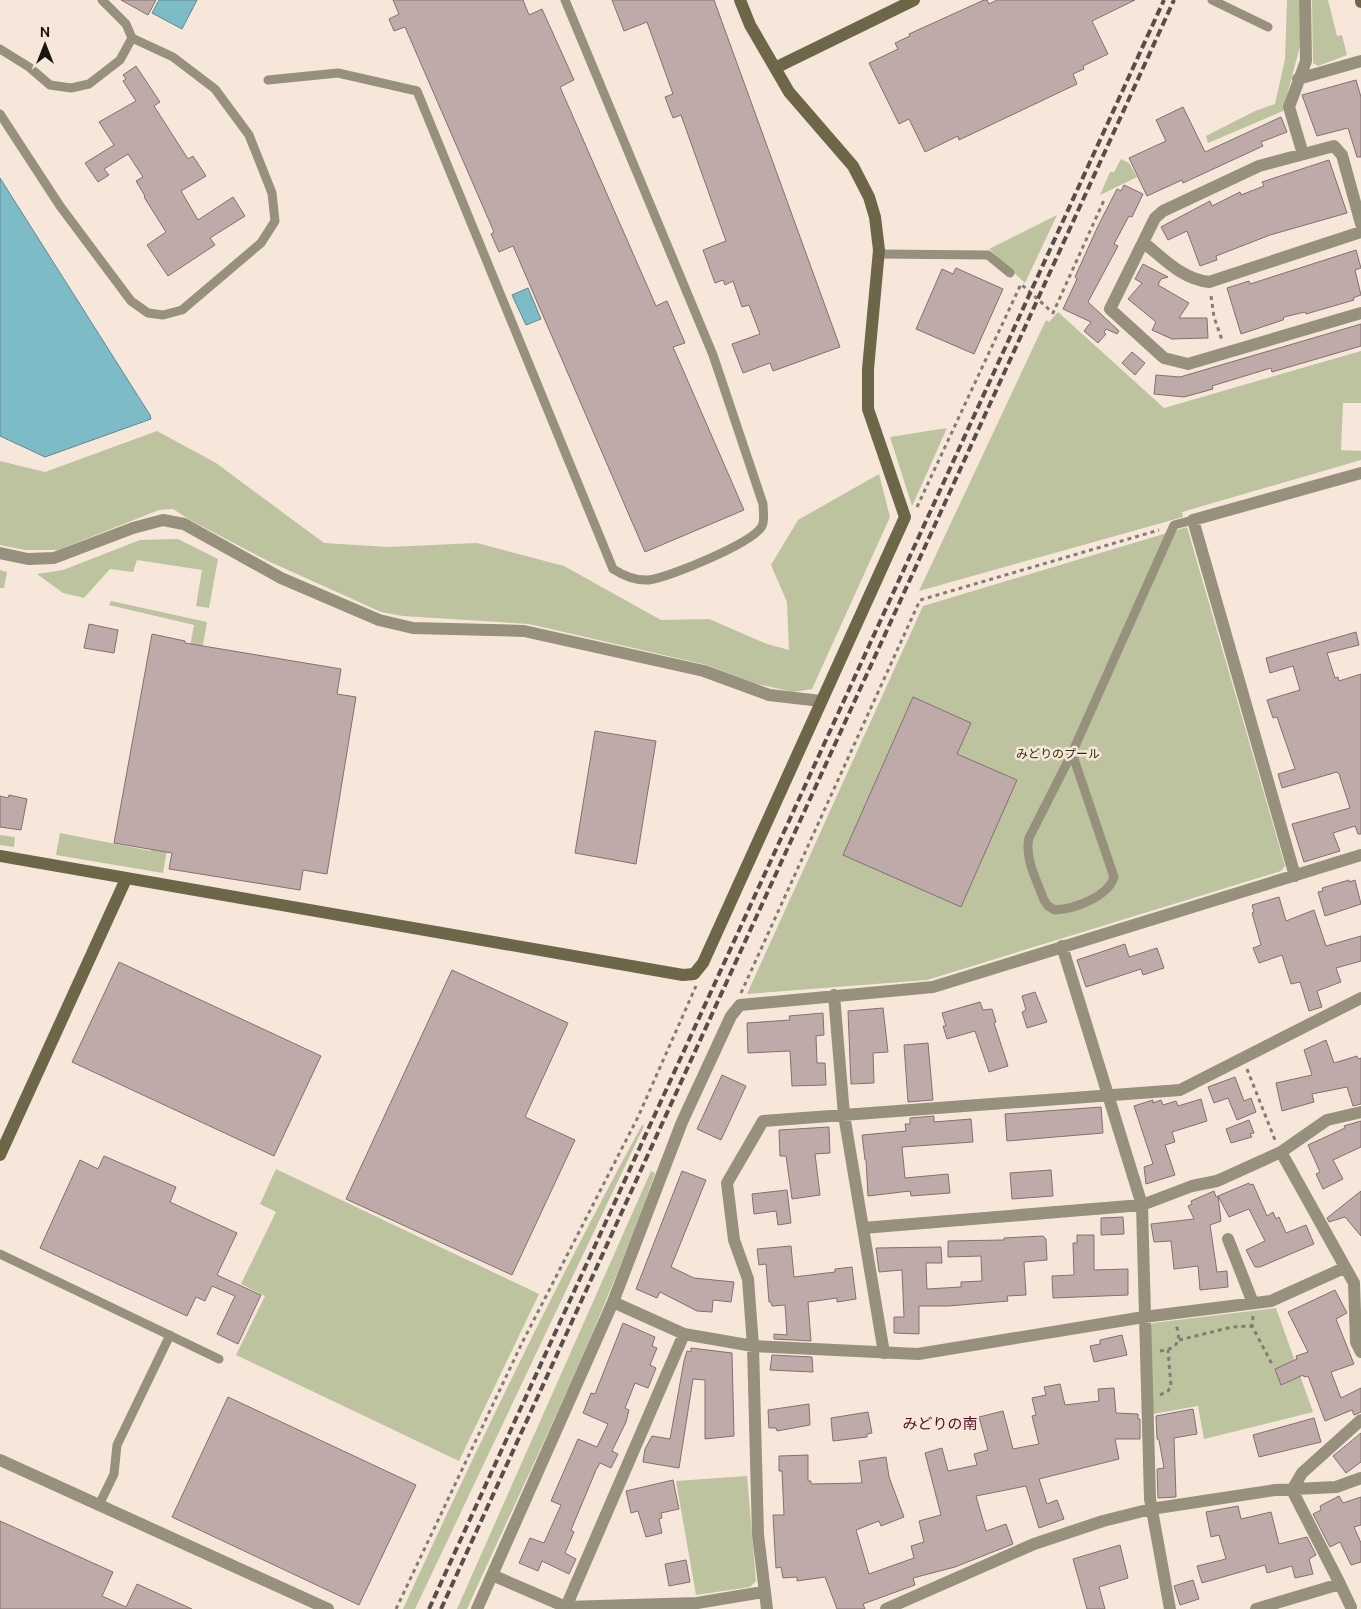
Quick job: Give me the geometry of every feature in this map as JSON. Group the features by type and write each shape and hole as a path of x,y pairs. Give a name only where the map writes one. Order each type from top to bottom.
{"street":[{"path":"0,856 674,974 694,974 703,963 906,517 868,409 868,369 878,254 875,217 861,179 853,166 789,92 750,26 740,0"},
{"path":"775,68 914,0"},
{"path":"1303,154 1289,107 1306,61 1305,0"},
{"path":"1298,79 1361,61"},
{"path":"1361,224 1342,155 1334,146 1259,166 1162,211 1155,218 1142,242 1110,309 1164,358 1176,363 1188,364 1361,313"},
{"path":"1142,242 1184,275 1196,280 1209,282 1361,232"},
{"path":"1295,876 1193,520 1361,473"},
{"path":"0,553 28,560 54,558 133,528 162,520 184,524 281,578 379,620 413,628 524,632 704,671 769,695 821,701"},
{"path":"477,1609 613,1302 682,1122 731,1016 740,1005 933,987 1361,855"},
{"path":"0,1155 126,879"},
{"path":"1062,946 1142,1205 1151,1509 1170,1609"},
{"path":"834,995 844,1115 884,1353"},
{"path":"767,1609 763,1592 758,1535 753,1346 748,1279 734,1240 727,1183 764,1121 1180,1090 1361,998"},
{"path":"863,1228 1142,1205 1192,1186 1218,1181 1281,1152 1327,1120 1361,1112"},
{"path":"1281,1152 1354,1283 1356,1342 1361,1352"},
{"path":"1228,1239 1253,1303"},
{"path":"613,1302 684,1334 753,1346 918,1354 1144,1317 1271,1301 1344,1268"},
{"path":"566,1607 684,1334"},
{"path":"1292,1490 1302,1473 1361,1420"},
{"path":"0,1460 328,1609"},
{"path":"888,1609 1056,1536 1151,1509 1275,1490 1336,1486 1361,1478"},
{"path":"1292,1490 1351,1606"},
{"path":"492,1575 566,1607 697,1603 763,1592"},
{"path":"1256,1609 1340,1584"}],"lane":[{"path":"0,114 60,206 131,301 148,313 163,315 182,310 261,243 275,221 272,193 249,135 215,89 173,57 132,38 126,24 102,0"},
{"path":"268,80 338,73 417,92 614,569 627,578 648,580 677,573 754,536 763,525 763,504 713,355 566,0"},
{"path":"1212,0 1268,26"},
{"path":"0,49 29,67 50,86 72,88 89,84 120,60 132,38"},
{"path":"878,254 988,255 1010,273"},
{"path":"1072,753 1114,877 1112,886 1103,894 1055,910 1048,906 1044,900 1027,846 1072,753 1174,525 1193,520"},
{"path":"0,1254 220,1359"},
{"path":"99,1505 114,1474 117,1444 170,1335"}],"path":[{"path":"906,517 914,512 1021,284 1053,313 1105,198"},
{"path":"1209,282 1214,317 1226,353"},
{"path":"740,1005 740,995 920,600 1174,525"},
{"path":"396,1609 522,1343 638,1117 696,988 694,974"},
{"path":"1243,1058 1281,1152"},
{"path":"1253,1303 1252,1326 1272,1364"},
{"path":"1175,1323 1179,1340"},
{"path":"1145,1347 1154,1351 1171,1349 1179,1340 1232,1327 1252,1326"}],"green space":[{"path":"1287,0 1299,0 1300,46 1283,111 1208,143 1206,136 1255,111 1275,104 1285,59"},
{"path":"1312,0 1328,0 1337,36 1342,35 1347,55 1318,66 1313,63"},
{"path":"1121,159 1129,163 1137,177 1100,195 1110,172 1114,172"},
{"path":"1057,215 1025,283 989,249"},
{"path":"1058,312 1164,408 1361,351 1361,403 1343,403 1341,450 1361,451 1361,460 1182,512 1183,517 919,591 1046,320 1049,322"},
{"path":"947,428 914,502 912,506 890,437"},
{"path":"157,431 216,463 324,543 388,547 477,543 564,566 661,620 709,619 767,644 789,650 787,602 771,565 798,520 879,474 890,517 812,689 793,692 753,683 707,665 529,624 403,616 381,612 268,561 173,509 159,510 58,550 25,550 0,545 0,461 45,472"},
{"name":"みどりのプール","path":"1187,527 1285,866 1281,871 927,980 747,994 923,606"},
{"path":"178,539 218,559 209,608 196,606 202,570 137,560 133,572 110,569 84,598 63,593 37,574 63,570 140,540"},
{"path":"0,570 7,572 4,588 0,588"},
{"path":"111,601 207,622 163,873 56,855 60,833 151,851 194,625 109,605"},
{"path":"0,835 15,837 14,847 0,845"},
{"path":"642,1125 644,1126 415,1609 403,1609 518,1365"},
{"path":"276,1169 539,1294 459,1461 236,1355 265,1296 241,1284 276,1212 260,1204"},
{"path":"651,1171 655,1173 635,1229 566,1393 467,1609 457,1609"},
{"path":"1276,1308 1313,1412 1204,1439 1198,1406 1153,1414 1148,1329 1153,1323"},
{"path":"747,1476 756,1581 750,1587 696,1595 676,1481"}],"water":[{"path":"159,0 197,0 182,29 152,13"},
{"path":"0,178 151,419 45,457 0,436"},
{"path":"528,288 541,319 526,325 512,295"}],"building":[{"path":"121,0 156,0 148,15"},
{"path":"393,0 523,0 529,15 542,9 574,80 560,87 656,306 667,301 685,343 673,347 744,510 645,552 513,246 499,252 491,234 494,232 405,27 394,31 389,19 399,14"},
{"path":"612,0 714,0 840,347 773,371 770,363 743,373 732,344 760,334 749,305 742,307 733,281 725,285 723,280 715,283 703,250 726,241 681,115 673,118 665,97 673,94 647,22 624,31"},
{"path":"987,0 989,4 997,0 1135,0 1092,21 1108,54 1083,66 1084,69 1073,74 1077,84 959,140 958,136 925,152 909,119 899,124 869,63 898,49 895,43 910,36 909,34"},
{"path":"136,66 160,102 154,106 188,159 193,156 206,176 181,191 198,220 233,197 245,216 210,238 215,245 168,276 147,245 166,232 136,181 143,177 128,154 104,169 109,175 98,182 85,163 114,145 99,122 136,101 123,81 126,79 123,75"},
{"path":"1356,80 1361,97 1361,157 1357,157 1348,128 1317,136 1302,95"},
{"path":"1183,107 1205,152 1281,117 1287,132 1261,142 1263,146 1183,183 1182,180 1147,196 1129,158 1166,141 1156,120"},
{"path":"1329,160 1347,213 1270,235 1216,256 1217,260 1200,266 1187,231 1168,240 1161,227 1210,201 1212,206 1240,192 1241,195 1264,186 1262,182"},
{"path":"1124,185 1143,194 1132,217 1129,216 1114,244 1118,246 1088,302 1119,331 1117,334 1106,329 1104,332 1106,334 1098,343 1084,331 1091,322 1063,309 1098,226 1117,189 1121,191"},
{"path":"1356,250 1361,268 1355,270 1361,295 1353,298 1354,300 1306,314 1305,312 1284,317 1283,320 1241,334 1227,288 1249,281 1250,284"},
{"path":"1143,264 1168,277 1161,279 1158,285 1189,303 1179,318 1207,318 1208,338 1172,339 1152,330 1156,322 1128,299 1142,283 1135,279"},
{"path":"956,268 1003,289 974,354 916,329 942,269 953,274"},
{"path":"1361,324 1361,346 1272,372 1271,368 1212,386 1213,389 1184,397 1154,394 1156,375 1180,377"},
{"path":"1132,352 1145,363 1135,375 1122,363"},
{"path":"89,624 118,630 114,653 84,648"},
{"path":"1356,632 1359,645 1327,653 1335,678 1338,677 1339,681 1361,674 1361,834 1358,834 1355,826 1333,833 1340,851 1304,862 1292,824 1350,808 1337,772 1282,788 1278,774 1295,769 1277,717 1273,718 1267,700 1300,690 1293,666 1270,673 1266,658"},
{"path":"152,634 185,641 185,643 341,669 337,694 356,697 327,874 303,870 300,890 169,869 172,853 114,843"},
{"path":"913,697 971,723 957,754 1017,780 961,907 843,855"},
{"path":"595,731 656,741 636,864 575,853"},
{"path":"9,795 27,799 21,830 0,827 0,796 8,798"},
{"path":"1349,880 1349,882 1355,880 1361,904 1325,916 1318,892 1323,891 1322,888"},
{"path":"1279,897 1286,921 1314,910 1326,946 1361,936 1361,961 1336,968 1341,982 1317,991 1322,1007 1309,1011 1300,982 1291,984 1282,955 1259,963 1253,948 1261,945 1252,913 1254,912 1252,905"},
{"path":"1125,944 1129,957 1157,948 1164,968 1143,975 1141,969 1086,987 1077,960"},
{"path":"119,962 321,1056 274,1156 72,1062"},
{"path":"452,970 568,1023 525,1117 575,1140 512,1275 346,1199"},
{"path":"1035,992 1047,1022 1027,1028 1022,1012 1026,1010 1022,996"},
{"path":"980,1002 983,1010 992,1009 996,1022 994,1023 1008,1066 989,1072 975,1031 947,1039 943,1026 946,1026 942,1013"},
{"path":"883,1008 888,1052 873,1053 874,1083 851,1084 848,1011"},
{"path":"823,1013 824,1035 816,1036 817,1063 825,1063 826,1085 792,1086 790,1051 748,1053 747,1023 790,1020 789,1016"},
{"path":"1326,1040 1334,1063 1357,1056 1358,1059 1361,1058 1361,1104 1353,1106 1347,1087 1312,1094 1314,1102 1282,1111 1276,1083 1312,1075 1304,1050"},
{"path":"928,1043 933,1100 908,1102 904,1045"},
{"path":"722,1075 746,1086 721,1140 697,1129"},
{"path":"1235,1077 1244,1101 1251,1098 1256,1112 1237,1120 1228,1098 1214,1103 1208,1087"},
{"path":"1201,1099 1207,1121 1172,1132 1175,1142 1165,1145 1175,1175 1146,1184 1144,1167 1153,1164 1134,1106 1153,1100 1153,1103 1161,1100 1163,1105 1176,1101 1178,1106"},
{"path":"1101,1107 1103,1133 1007,1141 1005,1114"},
{"path":"934,1116 934,1122 971,1119 973,1142 902,1147 905,1178 948,1174 950,1193 911,1196 910,1191 868,1196 866,1160 862,1135 906,1131 905,1124 910,1124 910,1118"},
{"path":"1249,1120 1254,1133 1250,1134 1252,1137 1231,1143 1226,1129"},
{"path":"1361,1121 1361,1147 1333,1160 1343,1179 1323,1189 1316,1174 1320,1172 1308,1145 1345,1128 1344,1126"},
{"path":"829,1127 830,1153 815,1154 820,1195 792,1199 786,1156 780,1156 779,1130"},
{"path":"104,1156 176,1187 170,1202 237,1233 217,1275 261,1295 238,1344 217,1334 235,1296 212,1286 205,1301 196,1297 187,1316 40,1248 80,1160 98,1169"},
{"path":"1051,1170 1053,1196 1012,1199 1010,1173"},
{"path":"682,1171 706,1180 671,1267 694,1278 734,1282 731,1302 713,1300 712,1312 697,1311 660,1292 657,1298 636,1289"},
{"path":"1249,1183 1250,1185 1253,1184 1267,1216 1273,1212 1276,1219 1279,1217 1286,1233 1306,1225 1314,1244 1260,1267 1255,1267 1246,1250 1265,1241 1249,1209 1229,1217 1218,1196"},
{"path":"787,1190 791,1223 778,1225 776,1211 754,1214 752,1194"},
{"path":"1214,1191 1216,1197 1218,1196 1221,1221 1210,1225 1217,1272 1227,1271 1228,1287 1200,1290 1198,1266 1174,1269 1171,1241 1154,1242 1151,1224 1194,1219 1188,1206 1192,1204 1191,1201"},
{"path":"1361,1191 1361,1236 1345,1217 1329,1222 1327,1218"},
{"path":"1123,1217 1124,1234 1101,1235 1101,1218"},
{"path":"1077,1235 1094,1235 1094,1270 1128,1269 1128,1295 1053,1298 1052,1276 1074,1275 1073,1243 1077,1243"},
{"path":"1043,1236 1046,1239 1047,1260 1024,1262 1026,1295 1007,1296 1008,1301 948,1306 919,1306 919,1334 894,1333 894,1317 904,1317 902,1270 879,1272 876,1248 941,1247 942,1263 926,1263 927,1289 961,1287 961,1282 982,1281 981,1256 948,1257 948,1241 1004,1240 1004,1238"},
{"path":"791,1246 794,1277 835,1272 835,1269 852,1267 856,1299 837,1302 837,1298 808,1302 811,1341 774,1339 774,1334 787,1335 785,1305 772,1306 771,1302 769,1302 766,1264 759,1265 757,1249"},
{"path":"1335,1290 1347,1313 1336,1319 1354,1364 1331,1372 1341,1398 1361,1388 1361,1412 1354,1415 1352,1410 1325,1421 1308,1376 1304,1377 1303,1375 1281,1385 1275,1369 1297,1359 1296,1356 1308,1352 1288,1312"},
{"path":"623,1323 655,1337 652,1346 657,1348 650,1365 656,1368 648,1388 635,1383 625,1408 629,1410 626,1422 612,1451 618,1454 611,1468 600,1463 596,1470 571,1530 574,1532 565,1553 576,1559 569,1574 542,1561 538,1571 519,1563 530,1538 544,1543 561,1505 551,1501 578,1439 597,1447 608,1424 583,1413 591,1393 595,1394"},
{"path":"1122,1335 1127,1355 1094,1362 1090,1346 1100,1344 1100,1340"},
{"path":"691,1348 732,1353 734,1436 705,1439 705,1380 693,1379 679,1468 643,1462 645,1449 652,1436 670,1439 684,1361 687,1351 691,1352"},
{"path":"772,1355 812,1357 813,1372 770,1370"},
{"path":"1060,1384 1065,1405 1099,1401 1098,1389 1114,1388 1116,1413 1138,1414 1138,1419 1140,1419 1140,1439 1115,1439 1119,1459 1039,1479 1047,1504 1057,1500 1064,1519 1039,1528 1026,1486 976,1496 986,1531 1006,1524 1013,1544 955,1567 913,1578 915,1585 863,1604 865,1609 837,1609 825,1577 797,1581 797,1577 783,1578 781,1567 776,1568 773,1515 784,1515 782,1471 779,1471 779,1456 808,1455 808,1481 811,1481 811,1484 862,1483 859,1461 886,1457 889,1477 904,1517 881,1526 879,1521 856,1530 869,1574 914,1558 911,1546 924,1542 919,1521 941,1515 925,1453 942,1448 948,1471 977,1465 974,1454 988,1450 979,1417 1003,1411 1013,1449 1039,1444 1032,1416 1036,1415 1032,1398 1046,1395 1044,1387"},
{"path":"228,1397 416,1485 359,1605 172,1517"},
{"path":"809,1404 810,1425 777,1431 776,1428 769,1428 768,1410"},
{"path":"1193,1409 1197,1434 1174,1438 1176,1497 1158,1498 1157,1469 1164,1468 1159,1440 1157,1439 1156,1416"},
{"path":"868,1412 872,1433 867,1434 867,1437 833,1441 831,1418"},
{"path":"1314,1418 1321,1442 1259,1457 1253,1435"},
{"path":"1361,1433 1361,1462 1346,1473 1333,1456"},
{"path":"673,1480 679,1509 661,1513 662,1518 659,1519 662,1533 646,1537 638,1511 631,1513 626,1491"},
{"path":"1339,1496 1343,1503 1361,1497 1361,1525 1354,1527 1361,1543 1361,1562 1351,1565 1340,1542 1330,1547 1313,1514 1321,1510 1320,1506"},
{"path":"1238,1506 1241,1519 1271,1512 1279,1544 1307,1537 1316,1555 1309,1559 1313,1574 1295,1578 1292,1566 1267,1573 1265,1565 1202,1583 1197,1566 1226,1559 1219,1535 1211,1537 1206,1512"},
{"path":"0,1521 113,1572 102,1596 126,1607 137,1584 192,1609 0,1609"},
{"path":"1120,1545 1128,1578 1099,1587 1105,1609 1087,1609 1073,1559"},
{"path":"686,1560 690,1582 669,1586 665,1564"},
{"path":"1193,1580 1199,1599 1180,1605 1174,1586"}],"railway":[{"path":"429,1609 1164,0"},
{"path":"441,1609 1174,0"}],"district":[{"name":"みどりの南","path":"940,1423"}]}
